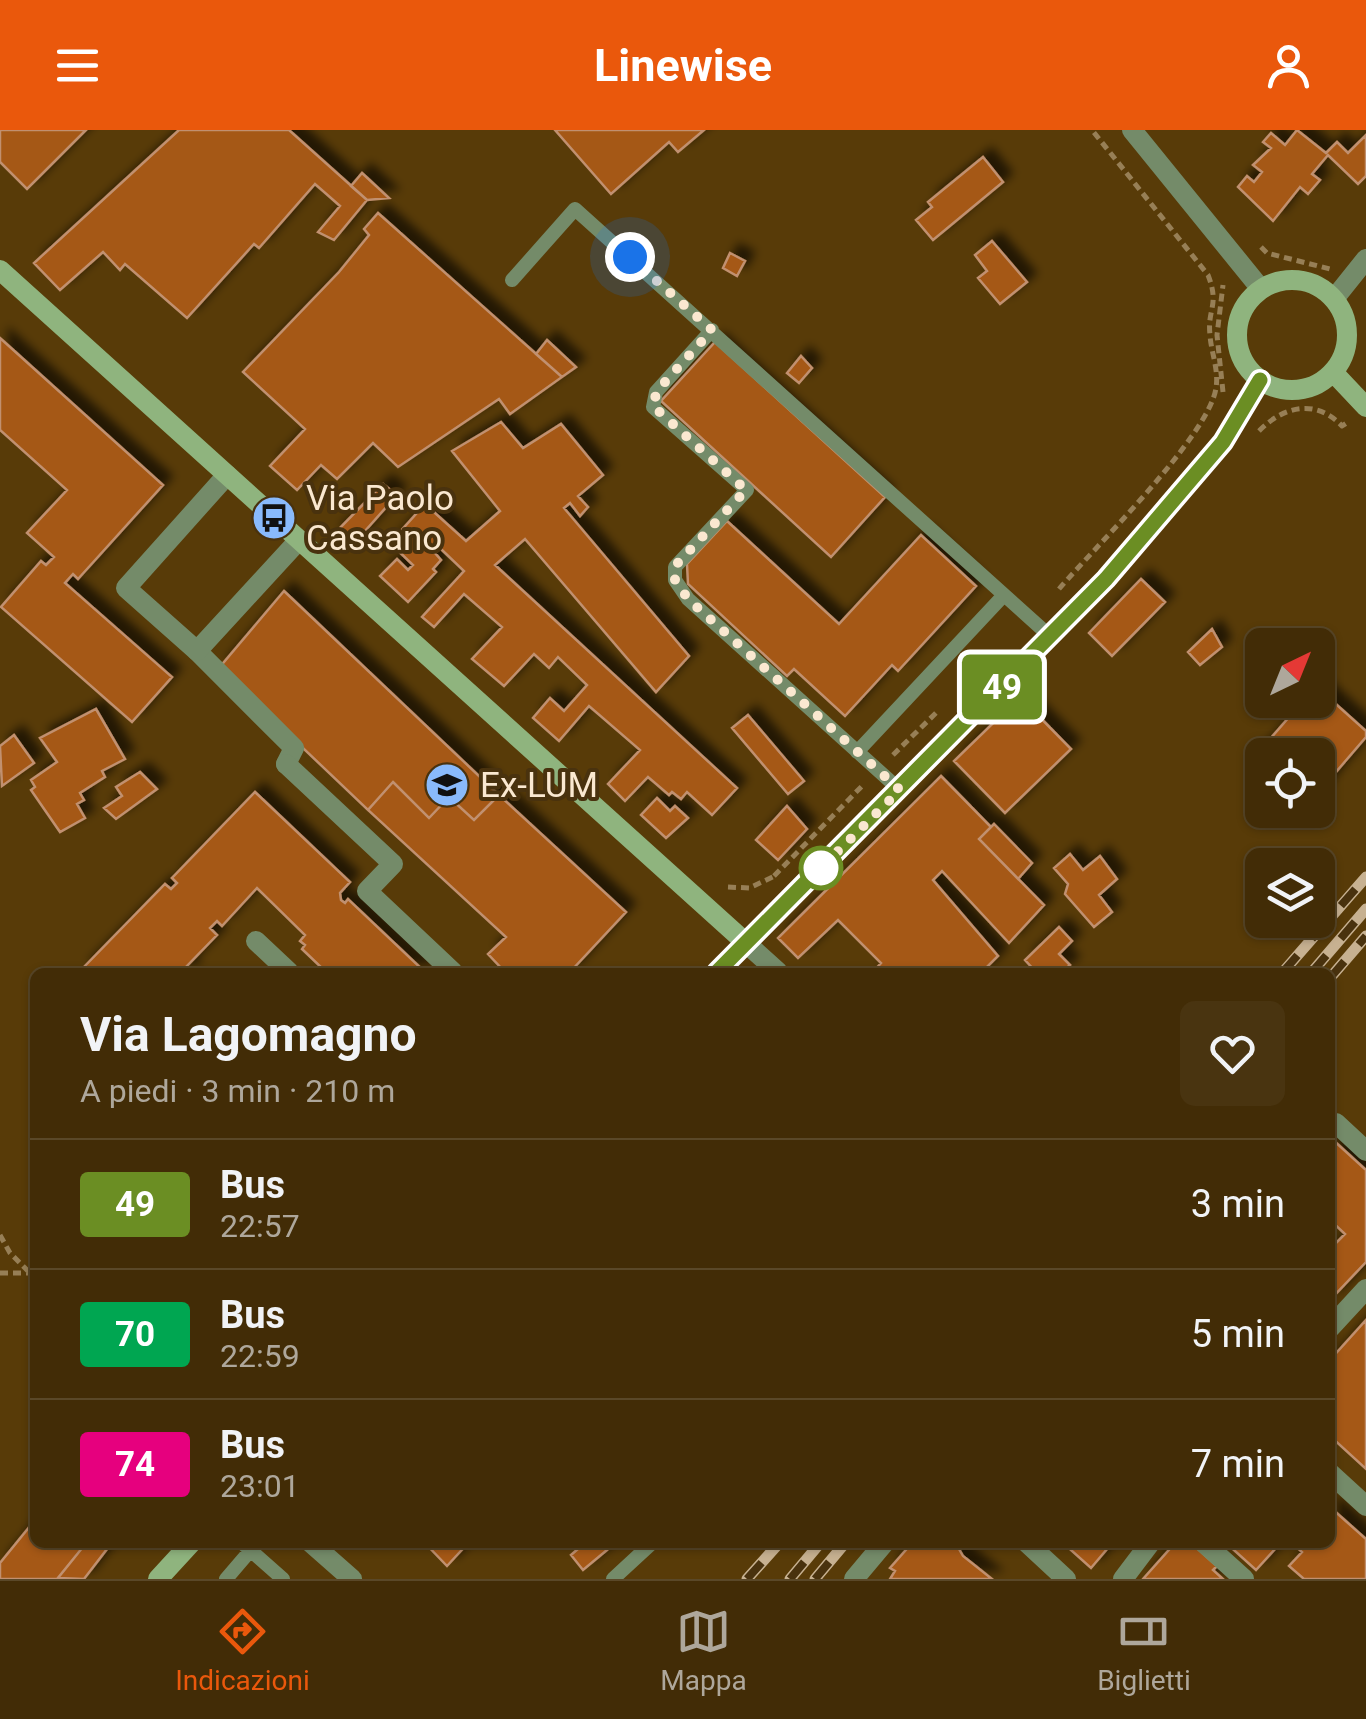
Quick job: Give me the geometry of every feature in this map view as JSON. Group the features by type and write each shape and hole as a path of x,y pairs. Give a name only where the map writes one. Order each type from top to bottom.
{"main road":[{"path":"0,270 745,942"},
{"path":"1276,282 1308,282 1334,299 1347,328 1346,344 1332,372 1306,388 1274,387 1247,367 1237,334 1248,300 1261,289 1276,282"},
{"path":"1332,372 1366,407"},
{"path":"721,968 1052,638 1223,442 1260,380"},
{"path":"158,1579 186,1548"}],"street":[{"path":"1132,130 1261,289"},
{"path":"1334,299 1366,259"},
{"path":"227,475 126,588 294,748 286,764 394,864 368,891 449,968"},
{"path":"196,651 299,540"},
{"path":"256,941 285,968"},
{"path":"745,942 774,968"},
{"path":"1336,1123 1366,1151"},
{"path":"1335,1323 1366,1289"},
{"path":"1335,1478 1366,1506"},
{"path":"317,1548 352,1579"},
{"path":"854,1579 880,1548"},
{"path":"1032,1548 1066,1579"},
{"path":"1123,1579 1147,1548"},
{"path":"1210,1548 1244,1579"}],"lane":[{"path":"512,280 576,209 1052,638"},
{"path":"712,330 656,392 654,407 746,490 675,566 675,580 688,599 900,790"},
{"path":"857,752 1004,595"},
{"path":"226,1579 245,1548"},
{"path":"248,1548 283,1579"},
{"path":"613,1579 647,1548"}],"path":[{"path":"1032,620 1180,450 1204,418 1216,390 1209,331 1217,298 1208,275 1092,130"},
{"path":"1256,242 1267,253 1296,262 1329,270 1340,267"},
{"path":"1218,335 1223,392"},
{"path":"1269,422 1309,406 1326,410 1342,426"},
{"path":"728,887 749,888 772,878 945,704"},
{"path":"0,1235 30,1273"},
{"path":"0,1273 30,1276"}],"building":[{"path":"0,130 86,130 27,189 0,162"},
{"path":"179,130 289,130 367,200 334,240 318,232 340,206 315,184 259,248 254,244 187,318 125,264 120,270 103,252 60,290 34,263"},
{"path":"555,130 704,130 678,152 669,142 611,194"},
{"path":"1297,130 1326,153 1337,142 1348,153 1366,135 1366,176 1358,184 1328,155 1312,174 1320,180 1308,194 1300,187 1273,221 1238,187 1247,176 1254,182 1262,172 1253,165 1271,148 1263,142 1271,133 1285,145"},
{"path":"983,157 1003,182 933,240 916,220 932,207 928,202"},
{"path":"362,173 389,198 367,200 351,186"},
{"path":"378,213 562,377 510,414 499,399 398,467 373,443 337,479 321,465 297,490 270,466 305,429 243,372 339,272 369,235 364,229"},
{"path":"992,241 1027,282 1000,304 978,278 987,271 975,255"},
{"path":"730,253 745,261 737,276 723,268"},
{"path":"0,338 163,485 78,579 73,574 65,583 172,677 132,722 1,607 41,561 46,565 54,557 27,533 67,490 0,430"},
{"path":"547,340 576,367 562,377 536,354"},
{"path":"715,342 885,497 831,557 661,401"},
{"path":"801,356 812,368 799,383 787,373"},
{"path":"501,422 523,448 561,424 603,475 578,496 588,507 580,516 570,503 564,508 689,656 656,692 525,539 495,565 737,788 712,815 687,792 681,799 672,792 669,795 648,777 625,801 608,784 640,750 589,706 559,741 533,718 550,698 564,711 587,685 558,657 549,668 534,654 504,686 472,659 502,627 464,594 434,627 422,617 464,571 440,548 435,553 441,560 433,569 436,572 408,602 380,576 397,559 408,570 413,565 390,543 425,504 466,541 500,511 452,451"},
{"path":"383,484 397,495 349,549 333,535"},
{"path":"727,521 839,624 921,535 976,586 898,671 892,665 845,716 794,669 787,676 688,584 687,564"},
{"path":"1141,579 1165,602 1112,656 1089,633"},
{"path":"284,591 499,795 474,820 449,797 429,818 393,782 368,810 219,668"},
{"path":"1212,629 1222,647 1200,665 1188,652"},
{"path":"1020,697 1071,749 1005,813 954,761"},
{"path":"1335,703 1366,731 1366,737 1335,773 1335,738 1271,738 1288,718 1335,718"},
{"path":"96,709 125,759 102,771 105,777 80,793 84,800 77,804 85,818 60,832 31,790 35,787 31,780 57,762 40,738"},
{"path":"748,715 804,781 788,794 732,728"},
{"path":"14,735 34,763 2,786 0,746"},
{"path":"140,772 157,789 116,819 104,808 122,796 116,787"},
{"path":"941,776 991,827 979,839 1044,905 1009,943 942,871 933,880 998,956 986,968 877,968 881,963 838,920 798,958 778,938"},
{"path":"393,782 429,818 449,797 474,820 499,795 626,912 574,968 501,968 488,954 506,937 368,810"},
{"path":"255,792 350,882 340,893 341,900 345,903 348,899 421,968 322,968 302,949 305,945 300,941 305,935 257,888 222,926 217,921 210,928 217,935 187,968 83,968 165,884 171,889 177,883 172,878"},
{"path":"657,798 670,811 675,806 688,818 666,838 641,815"},
{"path":"787,806 807,829 778,860 756,840"},
{"path":"994,824 1032,863 1018,879 979,839"},
{"path":"1070,854 1083,870 1100,856 1117,879 1099,895 1112,912 1094,927 1065,894 1068,884 1054,868"},
{"path":"1059,927 1072,941 1059,954 1070,965 1067,968 1032,968 1025,960"},
{"path":"1335,1142 1366,1170 1366,1262 1335,1295 1335,1244 1345,1234 1335,1225"},
{"path":"1366,1320 1366,1469 1335,1441 1335,1354"},
{"path":"1335,1511 1366,1539 1366,1579 1304,1579 1289,1566 1302,1552 1298,1548 1335,1548"},
{"path":"30,1526 30,1548 82,1548 57,1579 0,1579 0,1563"},
{"path":"82,1548 107,1549 84,1579 58,1578"},
{"path":"430,1548 464,1548 447,1566"},
{"path":"579,1548 607,1550 583,1570 571,1555"},
{"path":"908,1548 958,1548 992,1579 890,1579 895,1571 890,1568"},
{"path":"1069,1548 1108,1548 1091,1568"},
{"path":"1171,1548 1197,1548 1217,1566 1213,1570 1223,1579 1143,1579"},
{"path":"1232,1548 1275,1549 1256,1570"}],"railway":[{"path":"1286,968 1366,877"},
{"path":"1315,968 1366,909"},
{"path":"1335,972 1366,936"},
{"path":"747,1579 775,1548"},
{"path":"790,1579 816,1548"},
{"path":"815,1579 841,1548"}],"bus line":[{"name":"49","path":"721,968 1052,638 1223,442 1260,380"}],"place":[{"name":"Via Paolo Cassano","path":"274,518"},
{"name":"Ex-LUM","path":"447,785"}],"route":[{"path":"630,257 712,330 656,392 654,407 746,490 675,566 675,580 688,599 900,790 818,870 821,868"}]}
